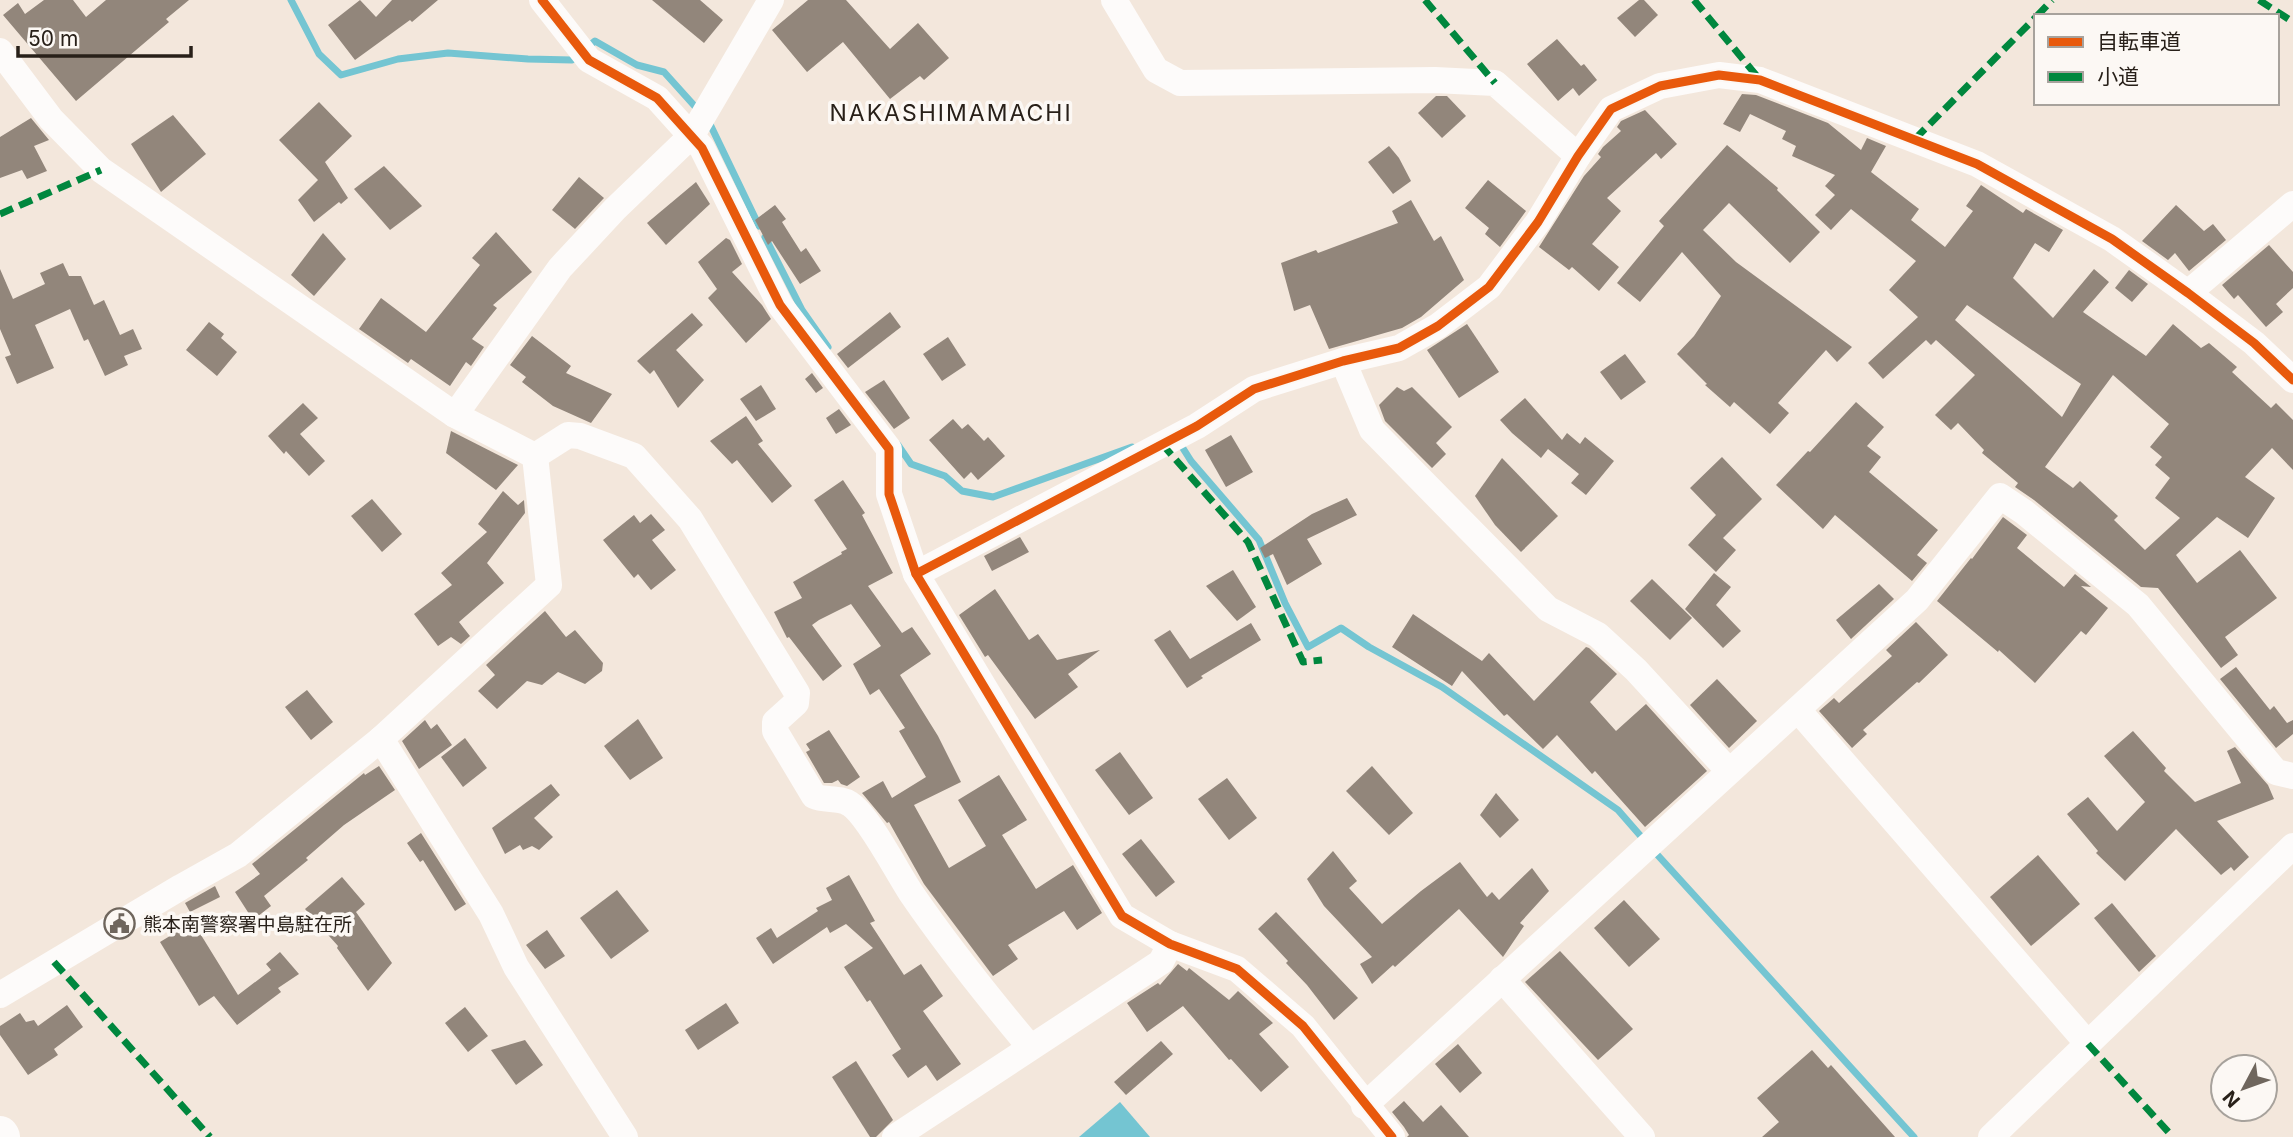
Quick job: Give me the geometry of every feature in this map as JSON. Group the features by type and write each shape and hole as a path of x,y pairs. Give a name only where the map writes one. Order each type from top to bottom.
{"street":[{"path":"542,0 589,60 657,98 702,148 780,305 889,449 889,494 916,574 1122,916 1170,944 1237,969 1303,1026 1364,1106 1392,1137"},
{"path":"455,415 559,268 615,209 692,135 771,0"},
{"path":"1114,0 1156,70 1180,83 1435,80 1495,83 1578,156"},
{"path":"0,51 51,119 101,170 455,415 535,456"},
{"path":"916,574 1197,426 1254,389 1343,361 1399,348 1438,326 1489,287 1538,222 1578,156 1611,109 1660,86 1719,75 1760,80 1978,164 2112,239 2254,343 2293,380"},
{"path":"2188,293 2293,204"},
{"path":"1343,361 1372,430 1548,609 1598,635 1636,670 1729,771"},
{"path":"535,456 568,435 580,436 634,456 690,519 797,693 796,703 775,722 775,731 814,796 848,802 860,813 968,973 1030,1047"},
{"path":"0,995 238,855 381,739 549,585 535,456"},
{"path":"1364,1106 1917,600 2000,496 2024,512 2138,605 2276,772 2293,776"},
{"path":"1798,709 2088,1044"},
{"path":"381,739 491,914 516,967 625,1137"},
{"path":"1991,1137 2293,846"},
{"path":"895,1137 1161,961 1170,944"},
{"path":"1502,979 1642,1137"}],"water":[{"path":"1120,1102 1150,1137 1079,1137"}],"building":[{"path":"44,0 73,0 86,17 106,0 189,0 166,19 169,22 76,101 3,15 18,3 25,14"},
{"path":"360,0 376,17 392,0 438,0 412,22 410,20 355,60 328,25"},
{"path":"652,0 700,0 723,20 704,43"},
{"path":"808,0 846,0 890,49 918,23 949,58 924,80 920,76 890,99 843,42 807,72 772,30"},
{"path":"1639,0 1644,0 1658,15 1635,37 1617,18"},
{"path":"1557,39 1597,80 1579,96 1573,88 1558,101 1527,64"},
{"path":"1742,94 1756,95 1828,123 1861,150 1867,138 1886,146 1871,172 1919,209 1911,220 1945,247 1973,211 1966,206 1981,185 2023,213 2026,209 2063,230 2049,252 2035,243 2013,278 2053,318 2094,269 2109,282 2083,312 2146,356 2173,324 2201,348 2209,343 2237,367 2232,372 2271,408 2276,403 2293,420 2293,470 2272,448 2245,477 2275,498 2248,538 2217,517 2176,555 2197,583 2240,550 2277,598 2225,637 2238,655 2221,668 2158,588 2141,587 2015,487 2018,483 1982,453 1984,450 1958,423 1951,430 1935,415 1975,375 1936,340 1931,345 1926,340 1883,379 1868,363 1918,317 1889,290 1916,261 1851,209 1831,230 1815,215 1835,195 1825,186 1835,175 1792,156 1796,146 1782,139 1786,131 1750,114 1740,132 1723,124","holes":["1967,305 2081,384 2062,417 1955,320","2113,375 2169,424 2150,447 2162,457 2155,465 2170,478 2155,498 2180,518 2145,550 2114,520 2118,516 2080,481 2073,488 2045,467"]},
{"path":"1436,96 1447,96 1466,116 1442,138 1418,113"},
{"path":"319,102 352,136 325,162 348,198 314,222 298,200 318,180 279,140"},
{"path":"1645,110 1677,144 1661,159 1656,153 1607,198 1621,211 1592,244 1619,267 1599,291 1572,267 1569,270 1539,247 1584,176 1601,157 1598,154 1621,131 1617,127 1621,121"},
{"path":"173,115 206,154 161,192 131,144"},
{"path":"31,118 49,140 34,146 47,171 27,179 22,170 0,178 0,137"},
{"path":"1727,145 1778,188 1777,190 1820,232 1790,263 1729,203 1703,230 1736,262 1852,347 1837,362 1826,350 1778,403 1789,413 1770,434 1734,402 1730,407 1705,385 1707,384 1677,354 1694,336 1721,296 1682,252 1640,302 1617,283 1664,226 1659,221"},
{"path":"1389,146 1411,181 1393,194 1368,162"},
{"path":"384,166 422,206 390,230 354,189"},
{"path":"579,177 604,198 575,229 552,210"},
{"path":"1488,180 1526,211 1500,247 1485,234 1489,228 1465,208"},
{"path":"696,182 710,204 666,245 647,223"},
{"path":"1411,200 1434,241 1441,236 1464,280 1421,317 1402,328 1329,349 1310,305 1294,311 1281,263 1316,250 1318,253 1398,223 1392,211"},
{"path":"775,205 786,219 782,222 801,252 806,248 821,271 800,284 772,241 768,245 755,220"},
{"path":"2176,205 2204,231 2213,224 2226,240 2189,271 2175,253 2168,260 2142,241"},
{"path":"496,232 532,272 493,305 497,308 472,339 484,347 471,366 466,362 450,386 411,359 408,363 359,329 381,298 426,332 480,265 472,258"},
{"path":"323,233 346,259 314,296 291,275"},
{"path":"726,238 730,240 742,264 732,272 771,319 746,343 708,298 717,289 698,262"},
{"path":"2269,245 2293,272 2293,288 2276,304 2283,312 2266,327 2238,295 2234,299 2222,285"},
{"path":"63,263 69,276 81,276 94,305 104,300 120,335 133,329 142,349 124,356 128,365 105,376 88,339 84,341 70,309 35,325 54,368 17,384 5,357 11,355 0,329 0,269 13,299 45,284 40,273"},
{"path":"2129,270 2148,284 2132,302 2115,288"},
{"path":"890,312 901,327 848,368 837,354"},
{"path":"692,313 703,325 676,350 704,380 678,408 654,370 650,374 637,361"},
{"path":"209,322 224,334 221,338 237,352 217,376 186,350"},
{"path":"1467,324 1499,372 1459,398 1427,350"},
{"path":"532,336 571,366 566,373 612,394 591,423 553,406 522,382 526,377 510,365"},
{"path":"948,337 966,365 942,381 923,354"},
{"path":"1625,354 1646,382 1621,400 1600,372"},
{"path":"812,373 823,388 816,393 805,379"},
{"path":"884,380 910,418 894,429 865,392"},
{"path":"761,385 776,409 756,421 740,399"},
{"path":"1397,387 1404,391 1412,387 1452,427 1436,443 1446,454 1432,468 1385,421 1379,405"},
{"path":"1525,398 1562,440 1567,433 1580,444 1585,437 1614,461 1586,495 1571,483 1579,474 1548,449 1541,458 1500,420"},
{"path":"1856,402 1884,427 1867,446 1881,457 1869,472 1938,530 1917,555 1927,563 1912,581 1835,515 1823,529 1776,485"},
{"path":"303,403 318,418 300,434 325,461 309,476 268,436"},
{"path":"839,409 851,425 836,434 826,418"},
{"path":"746,416 763,441 758,444 792,486 772,503 737,460 732,464 710,441"},
{"path":"953,419 962,429 968,424 984,441 988,437 1005,456 978,480 971,472 964,479 929,440"},
{"path":"451,431 518,465 496,490 446,453"},
{"path":"1231,435 1253,472 1226,487 1205,450"},
{"path":"1722,457 1762,499 1723,538 1736,550 1716,572 1688,545 1716,515 1690,488"},
{"path":"1502,458 1558,516 1521,552 1495,525 1475,496"},
{"path":"843,480 865,513 862,515 893,573 868,586 902,633 912,627 931,654 900,675 938,736 961,782 914,805 949,868 986,846 958,800 999,775 1027,820 1002,835 1036,889 1073,865 1102,913 1077,930 1064,911 1008,945 1018,959 993,976 924,884 889,822 887,823 862,793 883,781 892,798 926,777 899,731 905,728 879,689 870,695 853,664 881,646 851,604 819,620 812,625 842,666 823,681 789,637 787,638 774,612 802,598 793,582 847,549 814,500"},
{"path":"503,491 518,505 524,500 525,513 487,563 504,583 459,622 470,636 461,644 451,637 438,646 414,614 452,585 441,573 487,532 478,524"},
{"path":"1347,498 1357,515 1307,539 1322,564 1287,585 1273,554 1265,558 1260,548 1312,514"},
{"path":"372,499 402,534 382,552 351,516"},
{"path":"651,514 665,530 652,540 676,570 651,590 638,574 634,578 603,540 634,515 640,523"},
{"path":"2003,517 2027,535 2017,548 2064,587 2075,574 2091,587 2081,586 2108,608 2086,635 2081,631 2035,683 1999,650 1998,652 1937,601"},
{"path":"1020,537 1029,552 992,571 984,556"},
{"path":"1233,570 1256,607 1237,621 1206,586"},
{"path":"1714,573 1731,587 1716,605 1741,631 1723,648 1685,609"},
{"path":"1652,579 1692,618 1670,640 1630,601"},
{"path":"1879,584 1894,599 1851,639 1836,620"},
{"path":"995,589 1029,640 1038,634 1057,660 1100,650 1068,674 1078,687 1035,719 988,655 985,657 959,615"},
{"path":"545,611 566,637 575,630 603,663 602,671 585,684 558,672 542,685 527,681 497,709 478,691 495,675 486,665"},
{"path":"1413,614 1482,661 1489,653 1534,701 1586,647 1589,648 1617,674 1590,702 1616,731 1646,704 1707,771 1645,827 1595,771 1592,774 1557,735 1543,749 1507,714 1504,716 1462,671 1452,686 1392,647"},
{"path":"1916,622 1948,655 1863,730 1867,734 1852,748 1819,711 1834,698 1839,703 1892,656 1886,650"},
{"path":"1251,623 1261,640 1201,676 1203,678 1187,688 1154,640 1170,630 1190,659"},
{"path":"2236,667 2270,710 2274,706 2287,723 2293,720 2293,734 2276,748 2220,679"},
{"path":"1717,679 1757,721 1729,748 1690,705"},
{"path":"307,690 333,722 311,740 285,707"},
{"path":"638,719 663,758 630,780 604,746"},
{"path":"425,720 431,729 437,724 452,745 419,769 402,741"},
{"path":"829,730 860,777 847,786 838,780 824,783 806,752 810,750 806,744"},
{"path":"2133,731 2166,768 2164,771 2195,802 2241,783 2227,751 2235,747 2268,785 2274,799 2217,821 2249,857 2234,871 2231,867 2221,875 2176,829 2125,881 2096,853 2098,851 2067,814 2088,797 2117,831 2145,802 2104,756"},
{"path":"465,738 487,768 463,787 441,757"},
{"path":"1120,752 1153,798 1129,815 1095,770"},
{"path":"379,766 395,790 344,825 306,858 308,860 264,896 271,906 253,920 235,892 260,874 252,864 364,773 365,775"},
{"path":"1372,766 1413,813 1389,835 1346,791"},
{"path":"1227,778 1257,818 1229,840 1198,799"},
{"path":"551,784 560,795 534,818 553,837 539,850 532,846 523,850 520,845 505,854 492,828"},
{"path":"1496,793 1519,820 1500,838 1480,815"},
{"path":"421,833 466,904 455,911 423,860 420,862 407,843"},
{"path":"1141,839 1175,882 1156,897 1122,854"},
{"path":"1333,851 1357,881 1349,888 1382,924 1460,862 1487,897 1492,892 1499,900 1532,868 1549,891 1520,923 1524,926 1503,957 1459,909 1395,967 1393,965 1372,984 1360,964 1372,957 1324,906 1307,879"},
{"path":"2038,855 2080,904 2031,946 1990,897"},
{"path":"849,875 875,921 870,923 904,975 921,964 943,996 923,1011 961,1064 937,1081 926,1065 908,1078 892,1055 901,1049 870,1000 867,1002 844,967 873,948 846,924 830,933 827,927 773,964 756,938 771,928 777,938 818,911 816,908 832,900 826,888"},
{"path":"342,877 365,904 356,912 392,963 368,991 338,946 305,909"},
{"path":"215,886 220,897 190,912 185,903"},
{"path":"617,890 649,931 611,959 580,918"},
{"path":"1624,900 1660,939 1629,967 1594,928"},
{"path":"2112,903 2156,956 2139,972 2094,918"},
{"path":"1276,912 1358,998 1334,1020 1286,963 1288,961 1258,929"},
{"path":"193,922 238,995 271,970 266,964 280,952 299,974 278,988 281,992 237,1025 214,996 199,1006 160,942"},
{"path":"547,930 565,956 545,969 526,945"},
{"path":"1560,951 1633,1029 1598,1060 1525,982"},
{"path":"1178,964 1187,971 1189,968 1229,1000 1238,991 1273,1023 1259,1034 1289,1067 1261,1092 1231,1059 1229,1060 1183,1006 1147,1032 1127,1003 1158,983 1160,985"},
{"path":"726,1003 739,1023 698,1050 685,1030"},
{"path":"67,1005 83,1027 54,1049 58,1055 28,1075 0,1035 0,1026 20,1013 26,1022 34,1020 38,1026"},
{"path":"465,1007 488,1036 468,1052 445,1023"},
{"path":"525,1040 543,1065 516,1085 491,1050"},
{"path":"1161,1041 1173,1054 1126,1095 1114,1082"},
{"path":"1458,1044 1482,1073 1460,1093 1435,1064"},
{"path":"1812,1050 1828,1068 1831,1065 1895,1137 1762,1137 1779,1122 1757,1098"},
{"path":"856,1061 893,1120 876,1137 870,1137 832,1077"},
{"path":"1404,1101 1423,1122 1441,1105 1469,1137 1407,1137 1409,1135 1392,1112"}],"waterway":[{"path":"291,0 319,54 341,75 398,59 448,53 572,60 595,41 637,65 664,72 700,112"},
{"path":"708,120 759,226"},
{"path":"765,237 802,310 828,347"},
{"path":"1179,442 1191,461 1259,540 1285,603 1308,647 1341,628 1369,647 1442,687 1618,810 1645,841"},
{"path":"898,445 911,464 945,476 962,491 993,497 1132,447"},
{"path":"1653,850 1914,1137"}],"marked path":[{"path":"1425,0 1495,83"},
{"path":"1694,0 1760,80"},
{"path":"2039,14 2052,0"},
{"path":"2259,0 2293,22"},
{"path":"1915,139 2034,19"},
{"path":"0,214 101,170"},
{"path":"1162,444 1248,542 1303,662 1322,660"},
{"path":"54,962 210,1137"},
{"path":"2088,1044 2173,1137"}],"cycle path":[{"path":"542,0 589,60 657,98 702,148 780,305 889,449 889,494 916,574 1122,916 1170,944 1237,969 1303,1026 1392,1137"},
{"path":"916,574 1197,426 1254,389 1343,361 1399,348 1438,326 1489,287 1538,222 1578,156 1611,109 1660,86 1719,75 1760,80 1977,164 2112,239 2254,343 2293,380"}],"place":[{"name":"熊本南警察署中島駐在所","path":"120,924"}],"district":[{"name":"NAKASHIMAMACHI","path":"951,113"}]}
